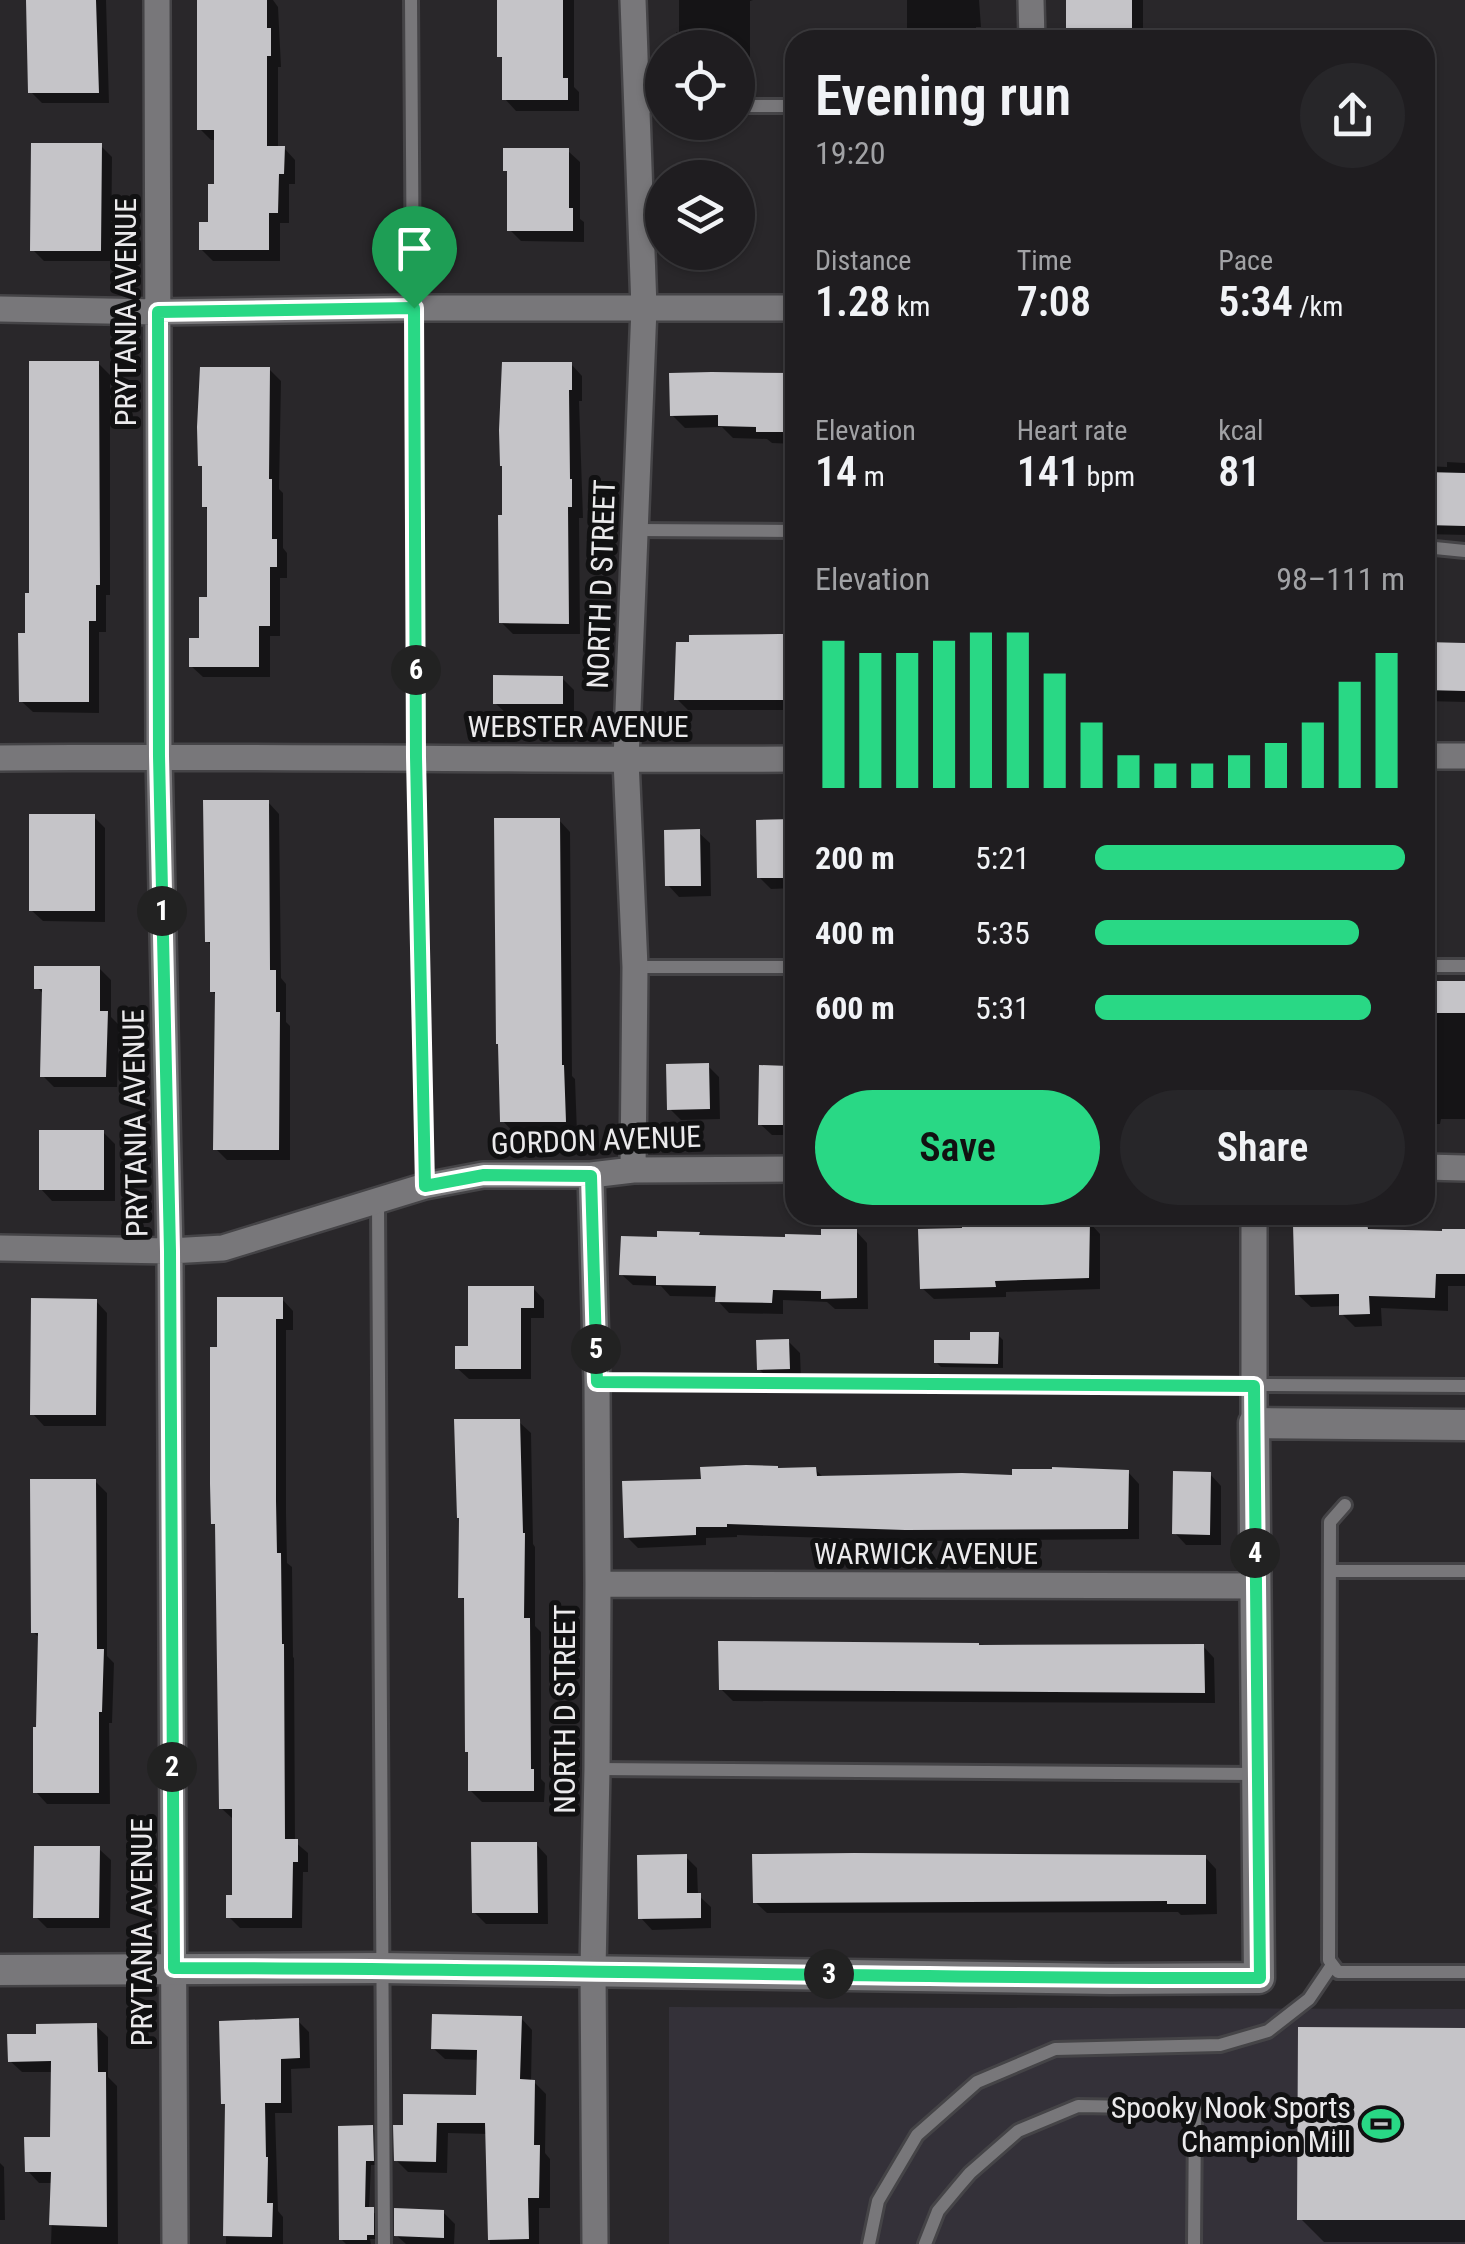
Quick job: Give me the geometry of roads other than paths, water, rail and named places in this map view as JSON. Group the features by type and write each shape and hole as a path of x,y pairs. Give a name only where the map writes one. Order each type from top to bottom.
{"street":[{"name":"PRYTANIA AVENUE","path":"157,0 159,756 170,1251 175,2244"},
{"name":"NORTH D STREET","path":"634,0 645,73"},
{"path":"1031,0 1032,30"},
{"name":"NORTH D STREET","path":"633,1170 635,967 626,760 649,140"},
{"path":"0,309 158,312 785,308"},
{"path":"1435,756 1465,756"},
{"name":"WEBSTER AVENUE","path":"0,758 785,759"},
{"path":"1435,1168 1465,1168"},
{"name":"GORDON AVENUE","path":"0,1248 223,1248 425,1186 484,1175 591,1176 633,1170 785,1169"},
{"name":"NORTH D STREET","path":"591,1176 598,1584 592,1970 594,2244"},
{"path":"0,1970 382,1968 1260,1978 1254,1225"},
{"path":"1254,1424 1465,1425"},
{"name":"WARWICK AVENUE","path":"598,1584 1255,1586"}],"lane":[{"path":"411,0 416,757 425,1186"},
{"path":"755,106 785,106"},
{"path":"635,530 785,531"},
{"path":"1435,548 1465,551"},
{"path":"1435,966 1465,966"},
{"path":"635,967 785,967"},
{"path":"378,1202 384,2244"},
{"path":"597,1382 1465,1386"},
{"path":"1346,1505 1330,1522 1329,1960 1338,1972 1465,1972"},
{"path":"1330,1571 1465,1571"},
{"path":"598,1770 1257,1774"},
{"path":"869,2244 878,2202 917,2136 978,2082 1055,2049 1220,2045 1268,2031 1309,1998 1332,1965"},
{"path":"925,2244 938,2212 970,2173 1018,2131 1078,2106 1194,2108 1194,2244"}],"place":[{"name":"Spooky Nook Sports Champion Mill","path":"1381,2124"}]}
